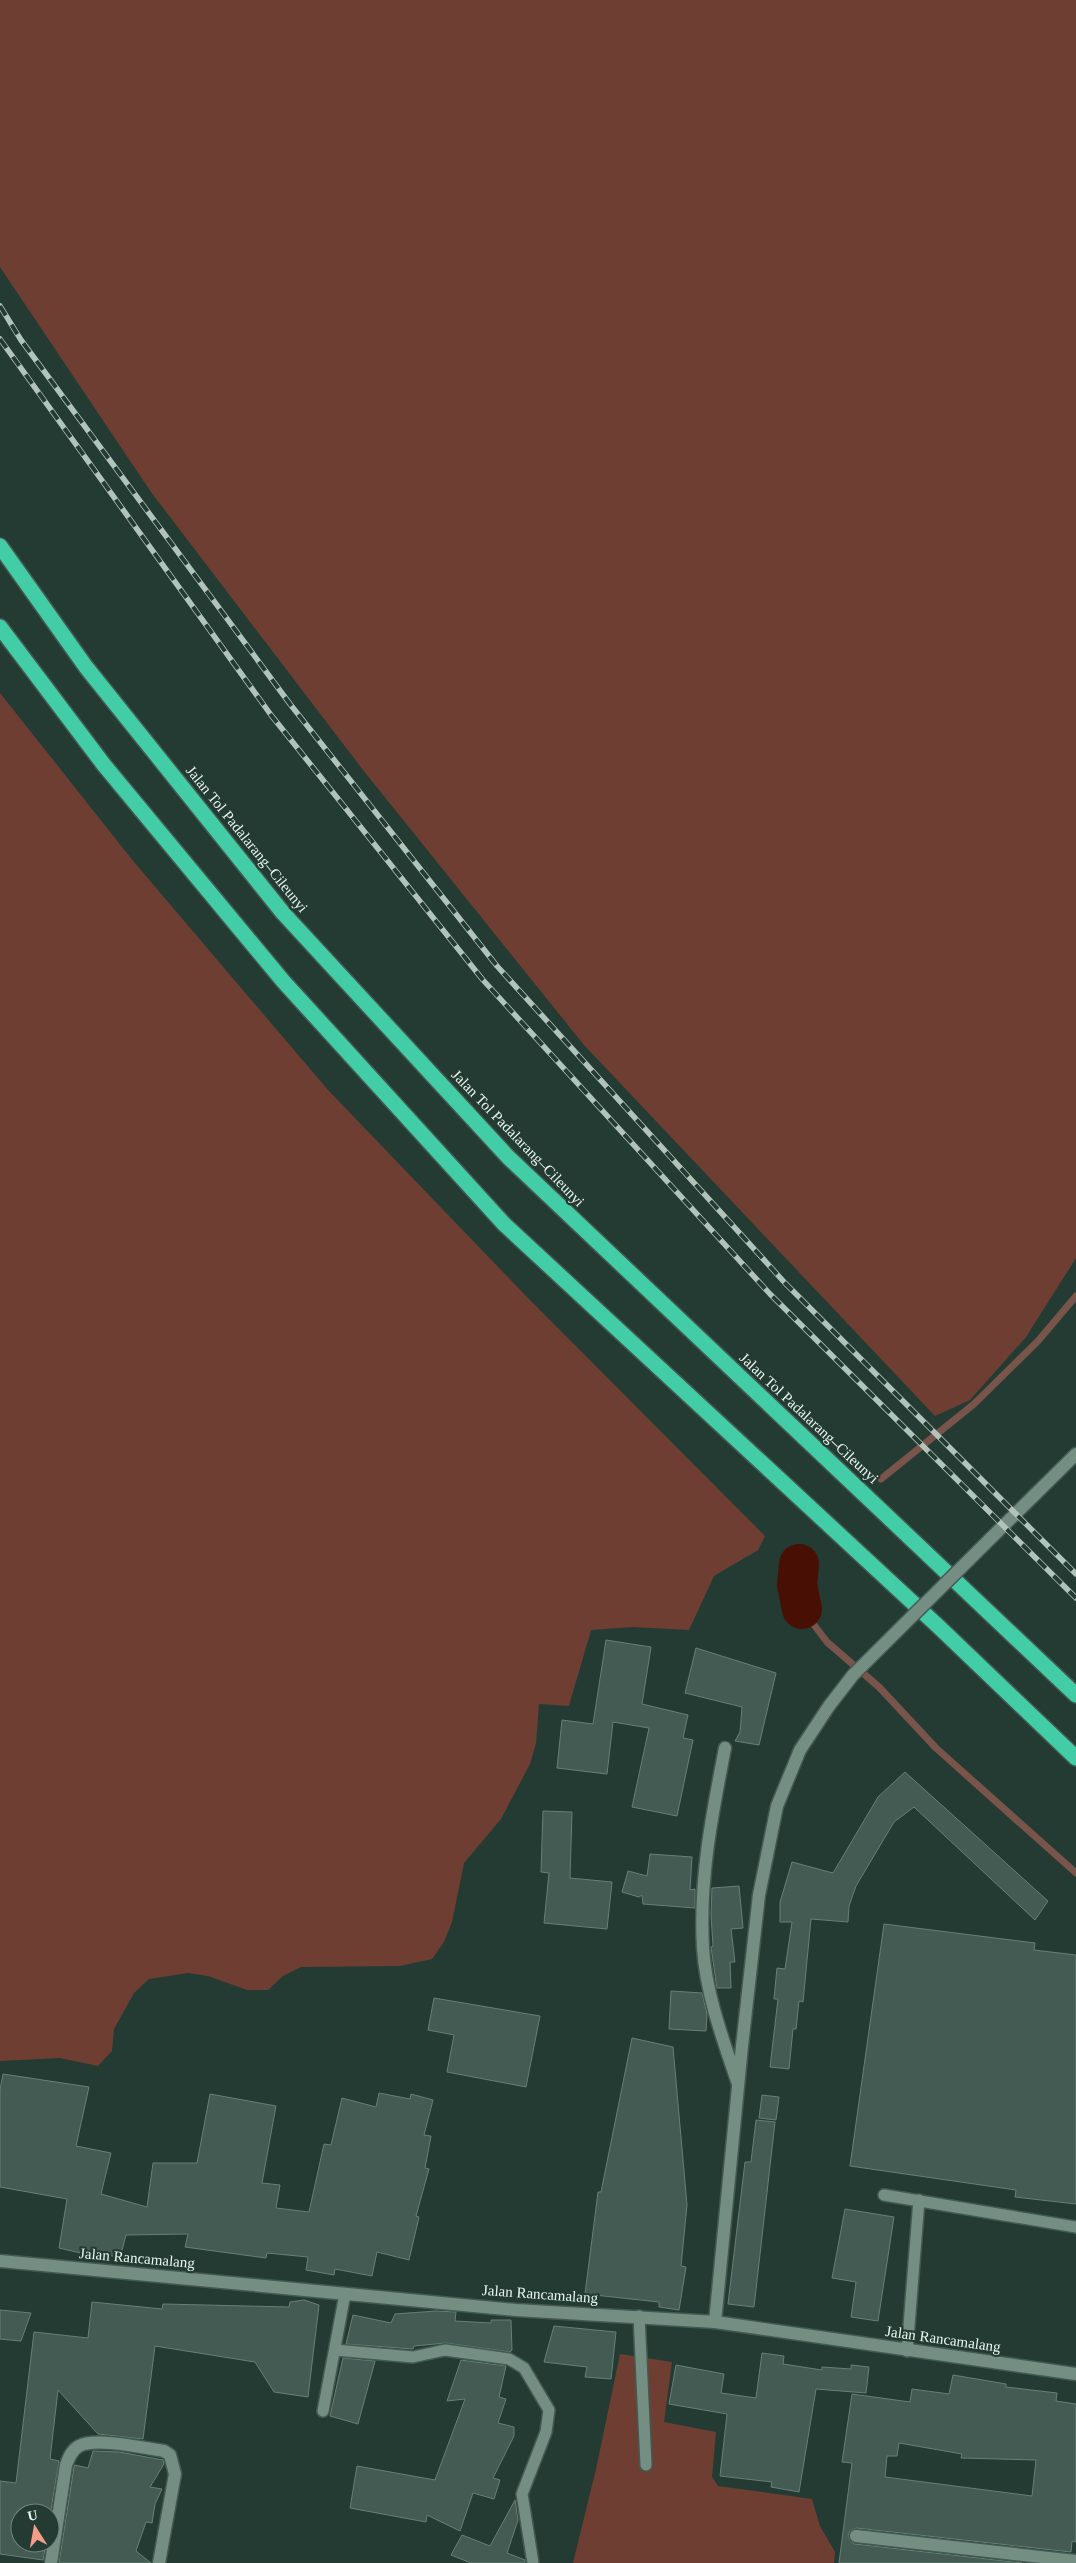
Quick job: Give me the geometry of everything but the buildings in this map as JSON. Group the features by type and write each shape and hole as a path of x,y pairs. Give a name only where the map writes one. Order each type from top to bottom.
{"highway":[{"name":"Jalan Tol Padalarang–Cileunyi","path":"0,546 86,668 283,913 508,1157 1076,1695"},
{"path":"0,627 104,765 283,981 504,1224 939,1627 1076,1758"}],"street":[{"path":"715,2322 738,2084 759,1895 777,1806 800,1750 829,1706 854,1675 1076,1454"},
{"path":"725,1748 709,1828 703,1878 703,1949 721,2032 738,2084"},
{"name":"Jalan Rancamalang","path":"0,2261 516,2310 715,2322 1076,2374"},
{"path":"51,2563 66,2465 71,2452 79,2446 91,2442 164,2451 170,2455 175,2474 159,2563"},
{"path":"856,2536 1076,2561"}],"lane":[{"path":"884,2195 1076,2227"},
{"path":"907,2351 919,2200"},
{"path":"323,2411 345,2294"},
{"path":"639,2316 646,2465"},
{"path":"335,2350 413,2357 445,2350 509,2359 524,2368 549,2410 546,2432 522,2494 533,2563"}],"shaded area":[{"path":"0,0 1076,0 1076,1258 1026,1337 970,1400 935,1416 584,1045 363,770 151,492 0,267"},
{"path":"0,693 134,862 328,1090 526,1296 765,1536 758,1550 714,1576 689,1630 633,1627 591,1630 569,1706 539,1704 536,1743 530,1764 501,1819 464,1863 452,1922 444,1942 432,1959 400,1966 301,1967 283,1976 268,1990 247,1990 208,1976 188,1973 149,1979 134,1993 114,2029 112,2051 98,2066 60,2058 0,2061"},
{"path":"620,2354 672,2362 664,2422 716,2432 712,2477 718,2486 812,2499 820,2526 835,2552 834,2563 573,2563 596,2469"}],"waterway":[{"path":"881,1479 974,1404 1038,1341 1076,1296"},
{"path":"799,1564 797,1585 802,1609"},
{"path":"802,1609 827,1642 879,1687 936,1748 1076,1873"}],"railway":[{"path":"0,306 21,340 290,704 497,966 785,1283 1076,1574"},
{"path":"0,339 271,715 483,980 770,1294 1076,1598"}]}
